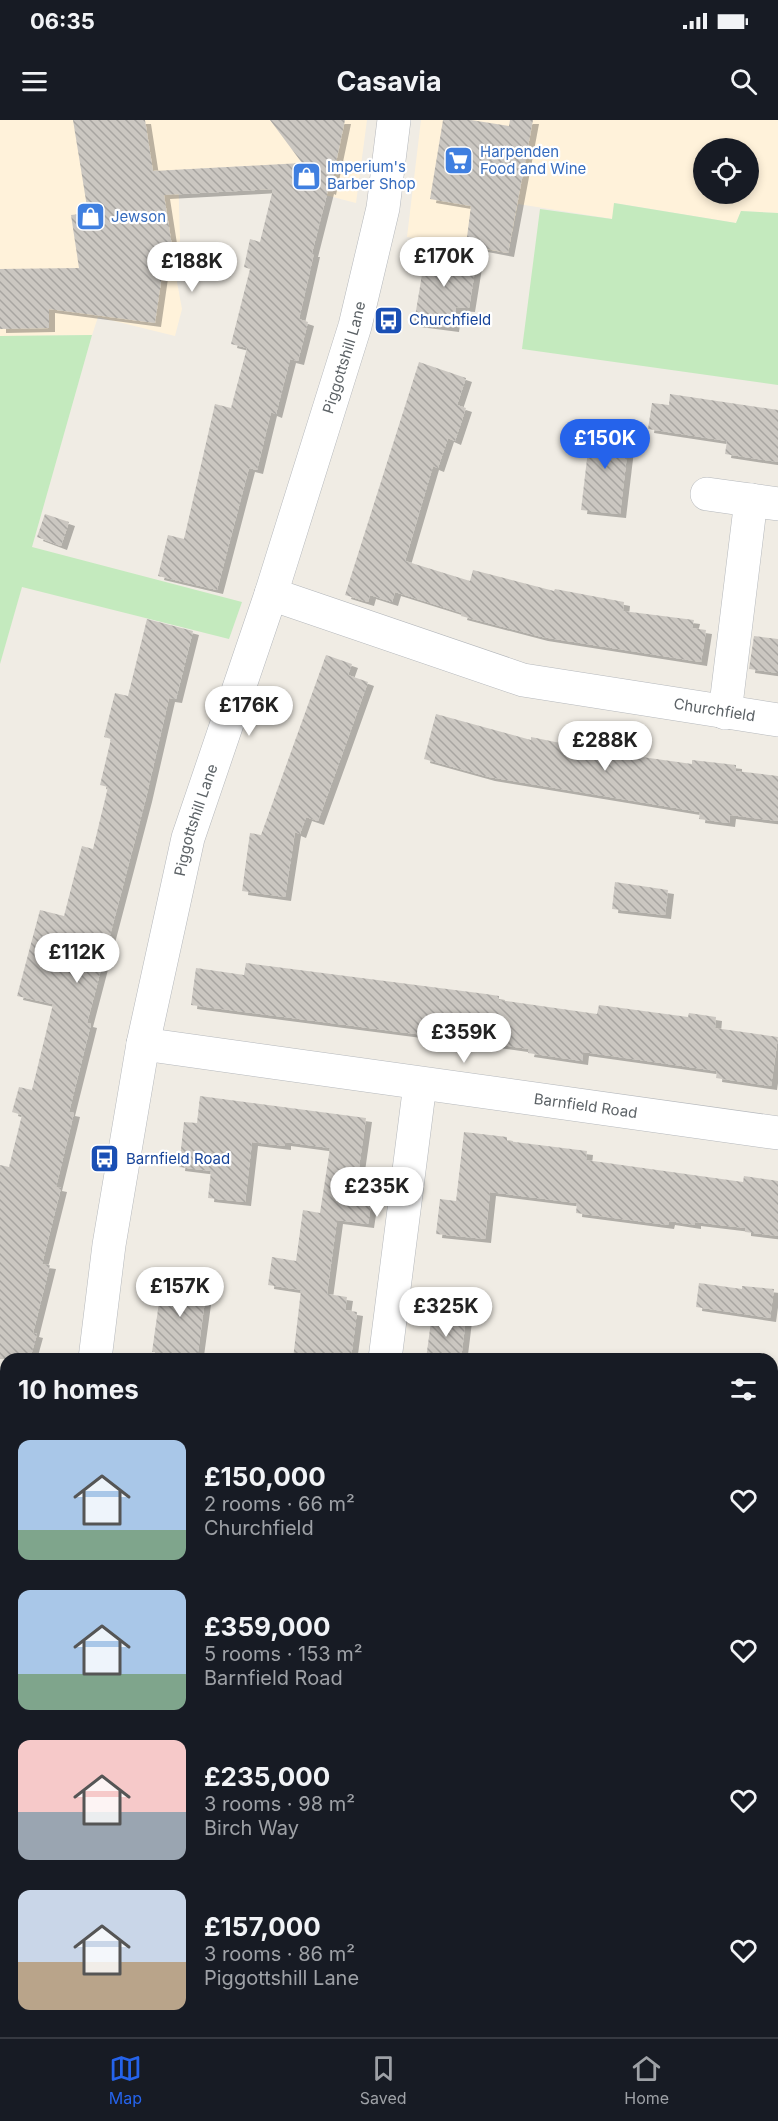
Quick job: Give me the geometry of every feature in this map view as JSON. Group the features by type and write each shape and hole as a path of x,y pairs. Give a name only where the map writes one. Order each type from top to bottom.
{"street":[{"name":"Piggottshill Lane","path":"96,1353 109,1245 143,1044 188,838 271,594 355,326 383,208 393,120"},
{"path":"707,494 765,502 725,713"},
{"name":"Churchfield","path":"271,594 523,680 778,720"},
{"name":"Barnfield Road","path":"143,1044 778,1133"},
{"path":"386,1353 420,1084"}],"shaded area":[{"name":"Jewson","path":"0,120 367,120 356,203 298,188 251,190 249,166 178,170 180,239 177,282 182,309 175,336 98,317 92,335 0,336"},
{"path":"421,120 778,120 778,213 741,211 736,223 615,203 613,219 518,204 508,253 407,237"}],"green space":[{"path":"614,203 736,223 741,211 778,213 778,385 522,349 540,209 612,219"},
{"path":"92,335 32,547 242,602 229,639 22,587 0,664 0,336"}],"building":[{"path":"73,120 145,120 153,171 302,163 270,120 345,120 330,191 328,190 312,253 314,253 299,319 308,322 298,361 290,359 276,414 271,412 257,470 249,468 217,590 158,576 168,535 184,539 215,404 231,408 247,348 231,344 250,269 244,267 250,239 260,242 273,189 164,195 172,246 166,247 155,323 49,309 49,328 0,329 0,269 79,268 71,215 88,213"},
{"path":"443,120 471,120 509,126 510,120 533,120 508,253 466,245 471,206 430,199"},
{"path":"426,250 477,258 469,308 456,307 453,328 414,323"},
{"path":"419,362 466,378 457,405 466,408 455,441 448,438 438,468 433,466 405,561 470,581 473,570 554,591 555,589 624,602 623,611 694,620 692,628 706,630 701,662 542,637 461,616 462,613 395,592 392,602 370,595 368,602 345,595"},
{"path":"670,394 778,410 778,462 725,454 727,441 648,429 652,403 669,405"},
{"path":"591,425 630,430 620,514 581,510"},
{"path":"45,514 69,522 61,546 37,537"},
{"path":"147,619 193,631 176,699 169,698 146,798 87,1023 91,1024 69,1112 74,1113 56,1187 61,1188 42,1264 50,1265 33,1333 37,1334 32,1353 0,1353 0,1165 9,1167 22,1115 12,1112 19,1087 32,1090 53,1004 17,996 40,910 64,916 82,846 93,849 108,787 100,785 111,739 104,737 115,693 128,696"},
{"path":"754,636 778,639 778,673 749,669"},
{"path":"326,655 352,664 348,675 368,682 318,821 306,817 300,834 295,832 285,897 242,891 250,833 261,835"},
{"path":"436,714 531,740 531,737 599,751 692,764 692,760 736,765 736,771 778,776 778,821 730,815 729,823 699,819 700,812 489,777 424,759"},
{"path":"615,882 668,890 665,915 612,909"},
{"path":"246,963 486,994 499,996 499,1000 597,1014 599,1005 688,1017 689,1013 716,1017 715,1028 778,1037 771,1086 716,1078 717,1071 583,1052 582,1061 528,1053 529,1049 191,1005 196,968 244,975"},
{"path":"200,1096 366,1118 356,1188 373,1191 368,1224 337,1220 327,1294 347,1297 345,1310 357,1312 352,1353 294,1353 301,1290 268,1285 272,1257 296,1261 303,1210 320,1213 330,1148 285,1142 285,1146 252,1142 245,1202 208,1198 211,1171 179,1167 184,1122 197,1123"},
{"path":"464,1132 507,1137 507,1141 587,1151 586,1160 743,1182 744,1176 778,1181 778,1236 745,1232 745,1228 695,1222 695,1225 669,1221 668,1225 576,1213 577,1203 490,1192 485,1239 436,1234 440,1199 456,1201"},
{"path":"163,1274 208,1279 198,1353 152,1352"},
{"path":"699,1283 742,1289 742,1286 774,1289 770,1318 696,1307"},
{"path":"432,1314 466,1318 462,1353 427,1353"}],"place":[{"name":"Harpenden Food and Wine","path":"459,161"},
{"name":"Imperium's Barber Shop","path":"306,176"},
{"name":"Jewson","path":"90,217"},
{"name":"Churchfield","path":"388,320"},
{"name":"Barnfield Road","path":"105,1159"}]}
